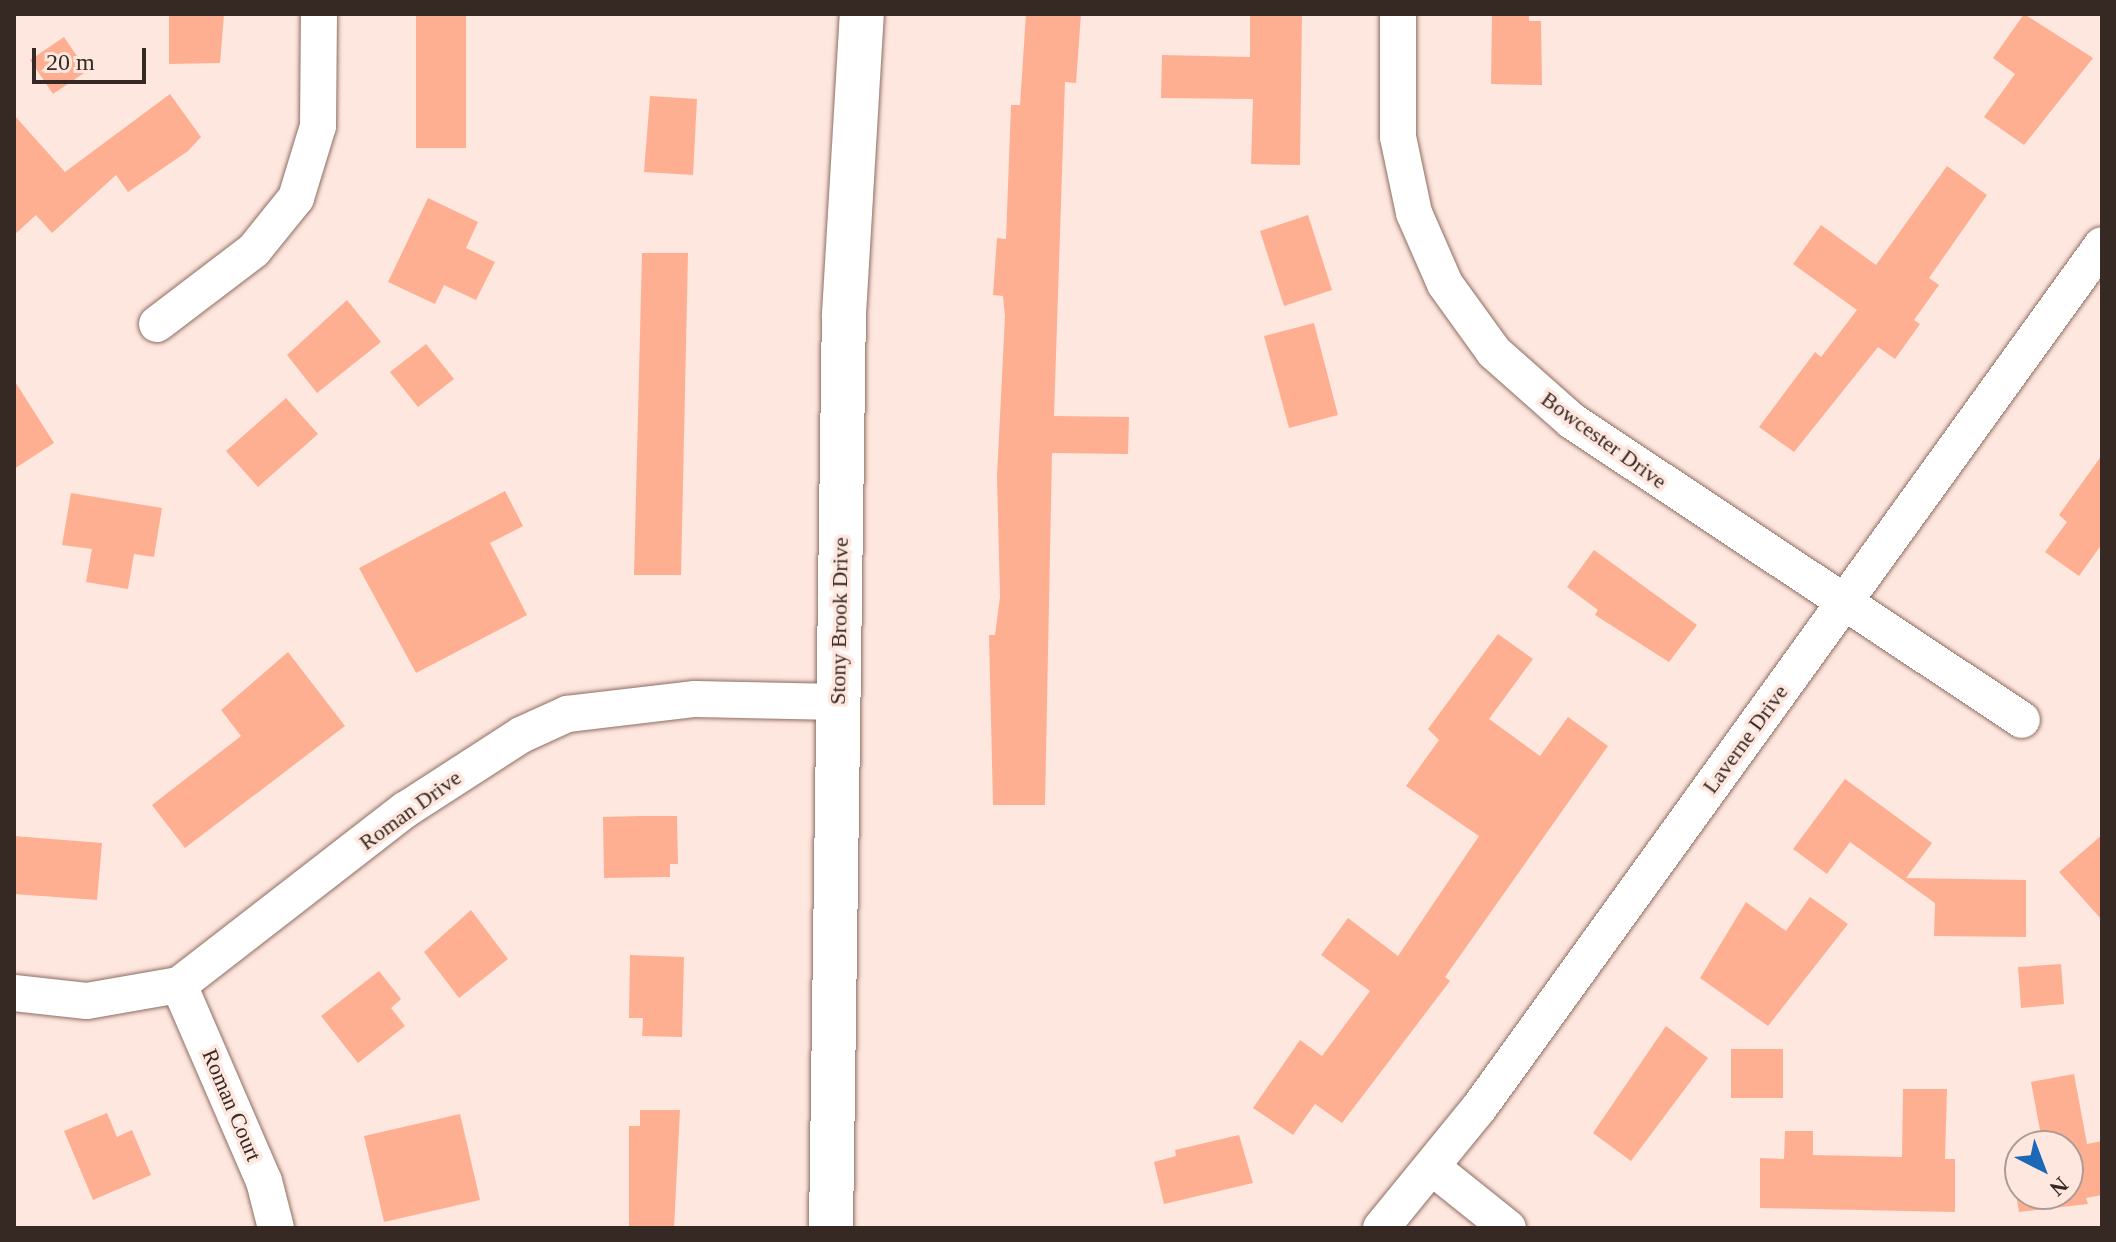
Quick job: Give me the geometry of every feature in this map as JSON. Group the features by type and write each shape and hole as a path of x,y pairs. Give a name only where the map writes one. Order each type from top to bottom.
{"street":[{"path":"157,324 254,250 296,198 318,126 319,14"},
{"name":"Stony Brook Drive","path":"831,1228 844,314 862,14"},
{"name":"Bowcester Drive","path":"1398,14 1398,137 1406,182 1430,254 1468,319 1522,381 1572,421 2022,720"},
{"name":"Laverne Drive","path":"1381,1228 1433,1168 2102,245"},
{"name":"Roman Drive","path":"14,993 87,1001 179,985 405,810 521,735 567,714 695,699 838,702"},
{"name":"Roman Court","path":"179,985 264,1181 276,1228"},
{"path":"1433,1168 1508,1228"}],"building":[{"path":"169,14 224,14 220,63 169,64"},
{"path":"416,14 466,14 466,148 416,148"},
{"path":"1026,14 1081,14 1076,83 1065,82 1054,416 1129,417 1128,454 1052,453 1045,805 993,805 989,635 995,635 1000,597 997,476 1005,316 1003,296 993,295 997,238 1006,239 1011,105 1020,105"},
{"path":"1250,14 1302,14 1300,165 1251,164 1253,99 1161,98 1162,55 1250,57"},
{"path":"1492,14 1529,14 1529,21 1541,21 1542,85 1491,84"},
{"path":"2024,14 2093,58 2024,145 1984,117 2015,74 1993,58"},
{"path":"64,37 87,71 53,94 30,60"},
{"path":"170,94 201,137 188,151 128,192 116,175 52,233 36,215 14,235 14,115 65,172"},
{"path":"650,96 697,99 693,175 644,172"},
{"path":"1947,166 1987,195 1929,278 1939,285 1914,320 1920,324 1895,359 1878,347 1794,452 1759,427 1815,352 1821,357 1857,310 1793,264 1821,225 1876,265"},
{"path":"428,198 478,222 466,248 495,262 476,300 444,285 435,304 388,282"},
{"path":"1308,215 1332,290 1284,306 1260,231"},
{"path":"642,253 688,253 681,575 634,575"},
{"path":"347,300 381,342 317,393 287,355"},
{"path":"1314,323 1338,415 1289,428 1264,336"},
{"path":"426,344 454,379 418,407 390,372"},
{"path":"14,380 54,443 14,469"},
{"path":"286,398 318,434 258,487 226,451"},
{"path":"2102,455 2102,544 2079,576 2045,552 2067,522 2059,515"},
{"path":"505,491 523,526 490,543 527,615 416,673 359,568"},
{"path":"71,493 162,508 154,557 134,554 128,589 86,582 92,549 62,545"},
{"path":"1594,550 1697,625 1669,662 1595,615 1598,610 1567,587"},
{"path":"1498,634 1533,659 1489,719 1540,756 1568,717 1608,746 1445,977 1450,981 1342,1123 1315,1104 1293,1135 1253,1108 1300,1040 1322,1056 1370,991 1321,955 1348,918 1398,956 1479,836 1406,786 1439,740 1428,729"},
{"path":"288,652 345,726 185,848 152,805 241,736 221,710"},
{"path":"1845,779 1932,843 1906,878 2026,880 2026,937 1934,936 1935,903 1850,842 1827,874 1793,849"},
{"path":"677,816 678,864 670,864 670,877 604,878 603,817"},
{"path":"2102,835 2102,920 2059,872"},
{"path":"14,836 102,843 97,900 14,894"},
{"path":"1810,897 1848,924 1768,1026 1700,978 1746,902 1786,931"},
{"path":"471,910 508,959 459,998 424,952"},
{"path":"630,955 684,957 682,1037 642,1036 643,1018 629,1018"},
{"path":"2061,964 2064,1004 2021,1008 2018,967"},
{"path":"379,971 401,999 391,1008 405,1026 358,1063 321,1016"},
{"path":"1666,1026 1708,1058 1631,1161 1593,1133"},
{"path":"1731,1049 1783,1049 1783,1098 1731,1098"},
{"path":"2074,1074 2087,1144 2102,1141 2102,1195 2086,1198 2088,1204 2084,1204 2084,1130 2040,1130 2031,1082"},
{"path":"1903,1089 1947,1089 1945,1159 1955,1159 1955,1212 1760,1208 1760,1158 1784,1159 1785,1131 1813,1131 1813,1155 1902,1157"},
{"path":"640,1110 680,1110 674,1228 629,1228 629,1126 640,1126"},
{"path":"107,1113 117,1137 132,1130 151,1175 93,1200 64,1131"},
{"path":"460,1114 480,1200 384,1222 364,1136"},
{"path":"1239,1135 1253,1183 1164,1204 1154,1162 1176,1156 1175,1150"}]}
